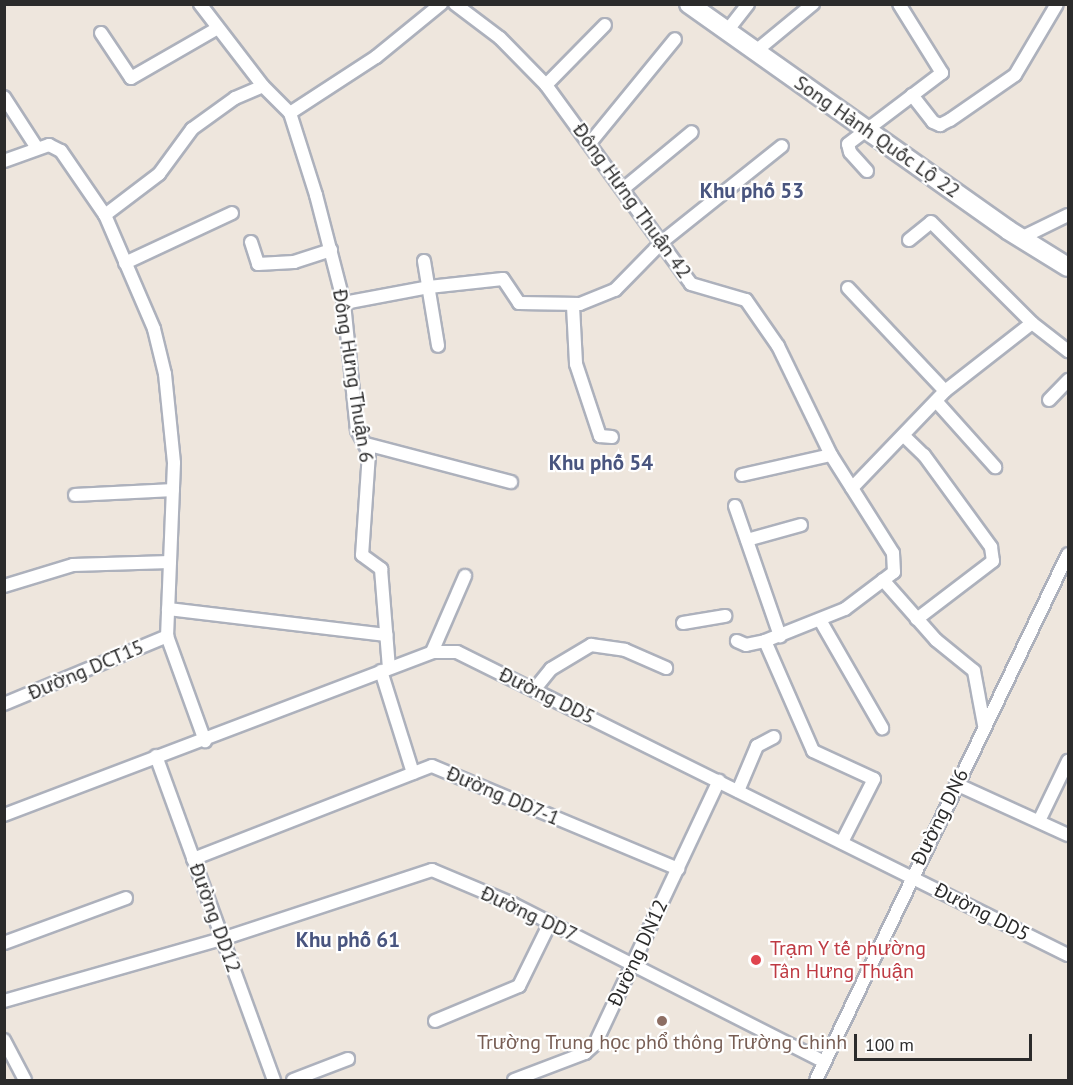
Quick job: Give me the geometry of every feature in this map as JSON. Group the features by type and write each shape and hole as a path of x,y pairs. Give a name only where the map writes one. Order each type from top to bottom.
{"street":[{"name":"Đông Hưng Thuận 6","path":"200,4 262,86 290,113 331,250 344,303 357,430 366,444 369,457 362,555 381,569 386,635 385,669 413,773"},
{"path":"290,113 377,56 441,4"},
{"name":"Đông Hưng Thuận 42","path":"455,4 500,38 546,85 663,242 691,284 746,300 778,346 831,455 892,553 894,572 883,580"},
{"name":"Song Hành Quốc Lộ 22","path":"689,4 1021,238 1068,267"},
{"path":"728,31 748,4"},
{"path":"756,51 813,4"},
{"path":"867,171 848,148 865,128 942,73 899,4"},
{"path":"912,95 933,123 940,125 950,120 1016,75 1058,4"},
{"path":"546,85 605,25"},
{"path":"101,33 131,78 218,28"},
{"path":"590,143 675,39"},
{"path":"105,215 159,174 192,129 235,98 262,86"},
{"path":"4,97 43,146 61,151 105,215 154,329 165,374 173,490 167,636 205,741"},
{"path":"623,189 692,132"},
{"path":"4,161 43,146"},
{"path":"344,303 429,287 503,279 519,303 573,306 615,290 663,242 782,146"},
{"path":"125,263 232,213"},
{"path":"1021,238 1068,216"},
{"path":"909,240 931,222 1032,323 1068,351"},
{"path":"250,242 258,264 294,262 331,250"},
{"path":"424,261 438,346"},
{"path":"848,288 945,391"},
{"path":"573,306 576,364 600,436 612,437"},
{"path":"852,488 945,391 1032,323"},
{"path":"1048,400 1068,380"},
{"path":"936,401 995,467"},
{"path":"904,436 924,455 991,547 993,561 917,619"},
{"path":"366,444 511,482"},
{"path":"742,475 831,455"},
{"path":"75,495 173,490"},
{"path":"735,506 780,636"},
{"path":"747,540 801,525"},
{"name":"Đường DN6","path":"816,1080 823,1061 1068,554"},
{"path":"4,586 73,565 170,562"},
{"path":"432,652 465,576"},
{"path":"737,640 747,645 765,641 820,620 845,609 883,580 917,619 974,671 984,725"},
{"path":"168,609 386,635"},
{"path":"683,623 725,616"},
{"path":"820,620 882,728"},
{"name":"Đường DCT15","path":"4,704 167,636"},
{"path":"765,641 813,751 874,778 842,842"},
{"path":"534,690 551,669 591,645 626,650 666,668"},
{"name":"Đường DD5","path":"4,814 156,756 205,741 432,652 457,652 1068,955"},
{"path":"738,791 757,746 774,737"},
{"name":"Đường DD12","path":"156,756 274,1080"},
{"path":"1039,821 1068,761"},
{"name":"Đường DD7-1","path":"193,859 432,766 678,869"},
{"name":"Đường DN12","path":"514,1080 585,1053 595,1044 719,781"},
{"path":"956,784 1068,835"},
{"name":"Đường DD7","path":"4,1001 222,939 432,870 550,923 823,1061"},
{"path":"4,943 126,898"},
{"path":"435,1021 519,986 550,923"},
{"path":"6,1048 25,1080"},
{"path":"293,1080 348,1059"}],"place":[{"name":"Trạm Y tế phường Tân Hưng Thuận","path":"756,960"},
{"name":"Trường Trung học phổ thông Trường Chinh","path":"662,1021"}],"district":[{"name":"Khu phố 53","path":"752,191"},
{"name":"Khu phố 54","path":"601,463"},
{"name":"Khu phố 61","path":"348,940"}]}
